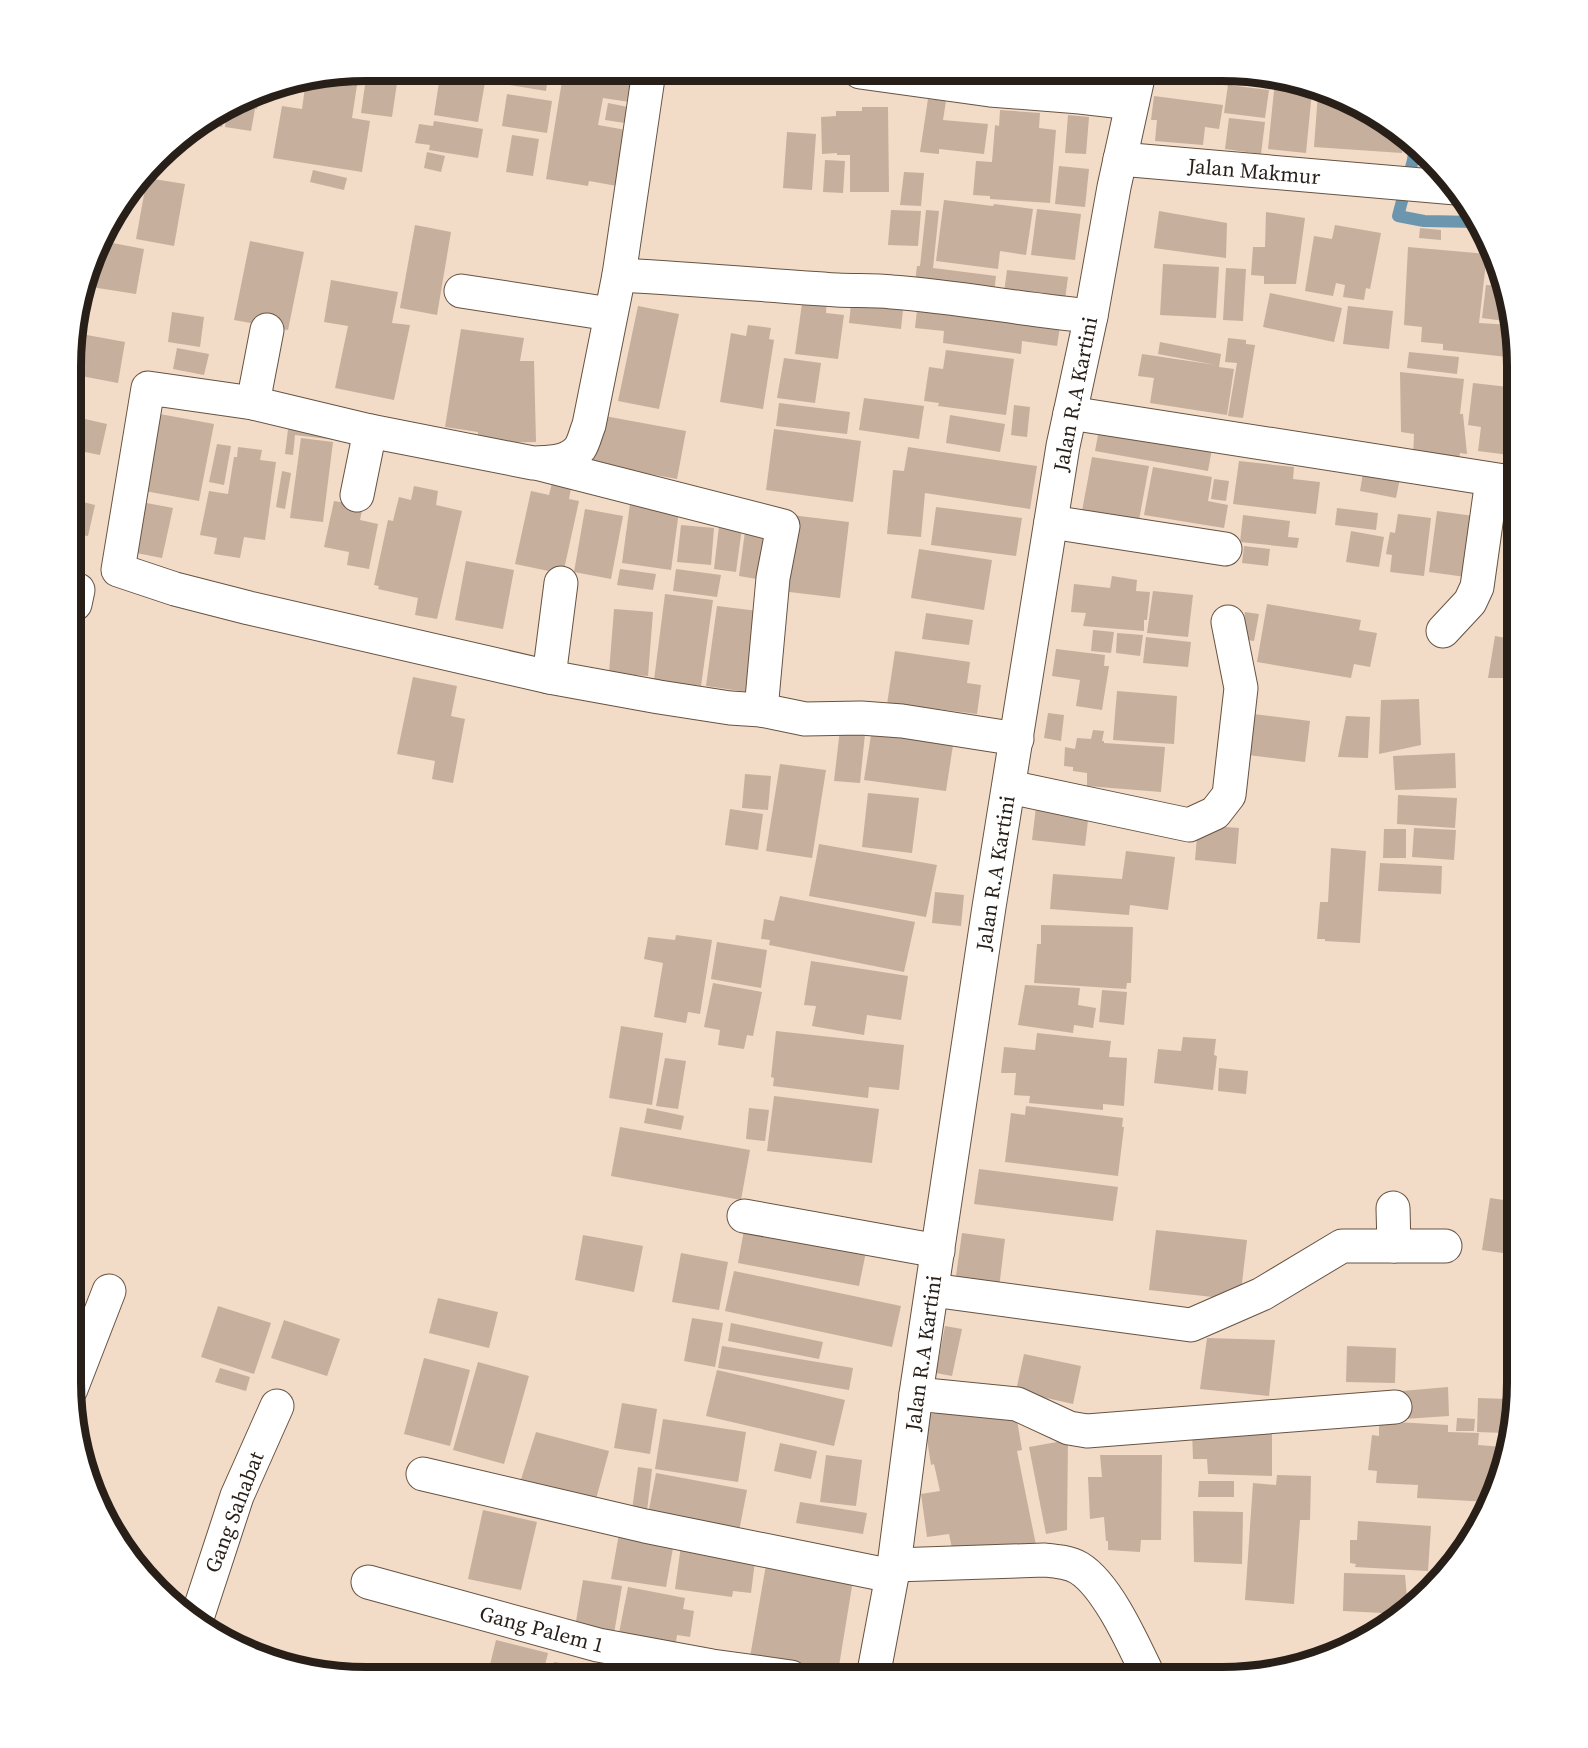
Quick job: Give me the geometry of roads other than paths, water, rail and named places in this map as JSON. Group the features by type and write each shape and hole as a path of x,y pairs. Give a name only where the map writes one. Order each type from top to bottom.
{"street":[{"path":"534,463 554,462 569,457 580,448 589,425 619,275 648,81"},
{"path":"925,81 990,90 1080,97 1135,88"},
{"name":"Jalan R.A Kartini","path":"875,1667 893,1571 916,1394 989,907 1051,522 1070,413 1135,88"},
{"name":"Jalan Makmur","path":"1120,159 1441,186"},
{"path":"619,275 840,290 890,291 1091,316"},
{"path":"461,291 610,314"},
{"path":"253,403 267,330"},
{"path":"761,710 773,578 783,526 534,463 370,431 253,403 148,388 118,570 175,589 249,608 549,677 805,719 861,718 902,721 1017,739"},
{"path":"1070,413 1505,482 1477,587 1470,602 1443,632"},
{"path":"357,495 370,431"},
{"path":"1051,522 1225,549"},
{"path":"549,677 561,583"},
{"path":"1009,787 1189,825 1215,813 1228,795 1241,688 1228,622"},
{"path":"1393,1208 1394,1246"},
{"path":"744,1216 938,1251"},
{"path":"932,1290 1191,1325 1262,1294 1342,1246 1445,1246"},
{"path":"81,1364 110,1291"},
{"path":"916,1394 1017,1404 1069,1428 1087,1431 1395,1407"},
{"name":"Gang Sahabat","path":"199,1612 237,1496 277,1406"},
{"path":"423,1474 645,1526 893,1571 1044,1560 1058,1561 1078,1567 1096,1581 1122,1622 1144,1667"},
{"name":"Gang Palem 1","path":"368,1582 598,1645 719,1667"}],"waterway":[{"path":"1414,156 1398,216 1424,221 1468,222"}]}
